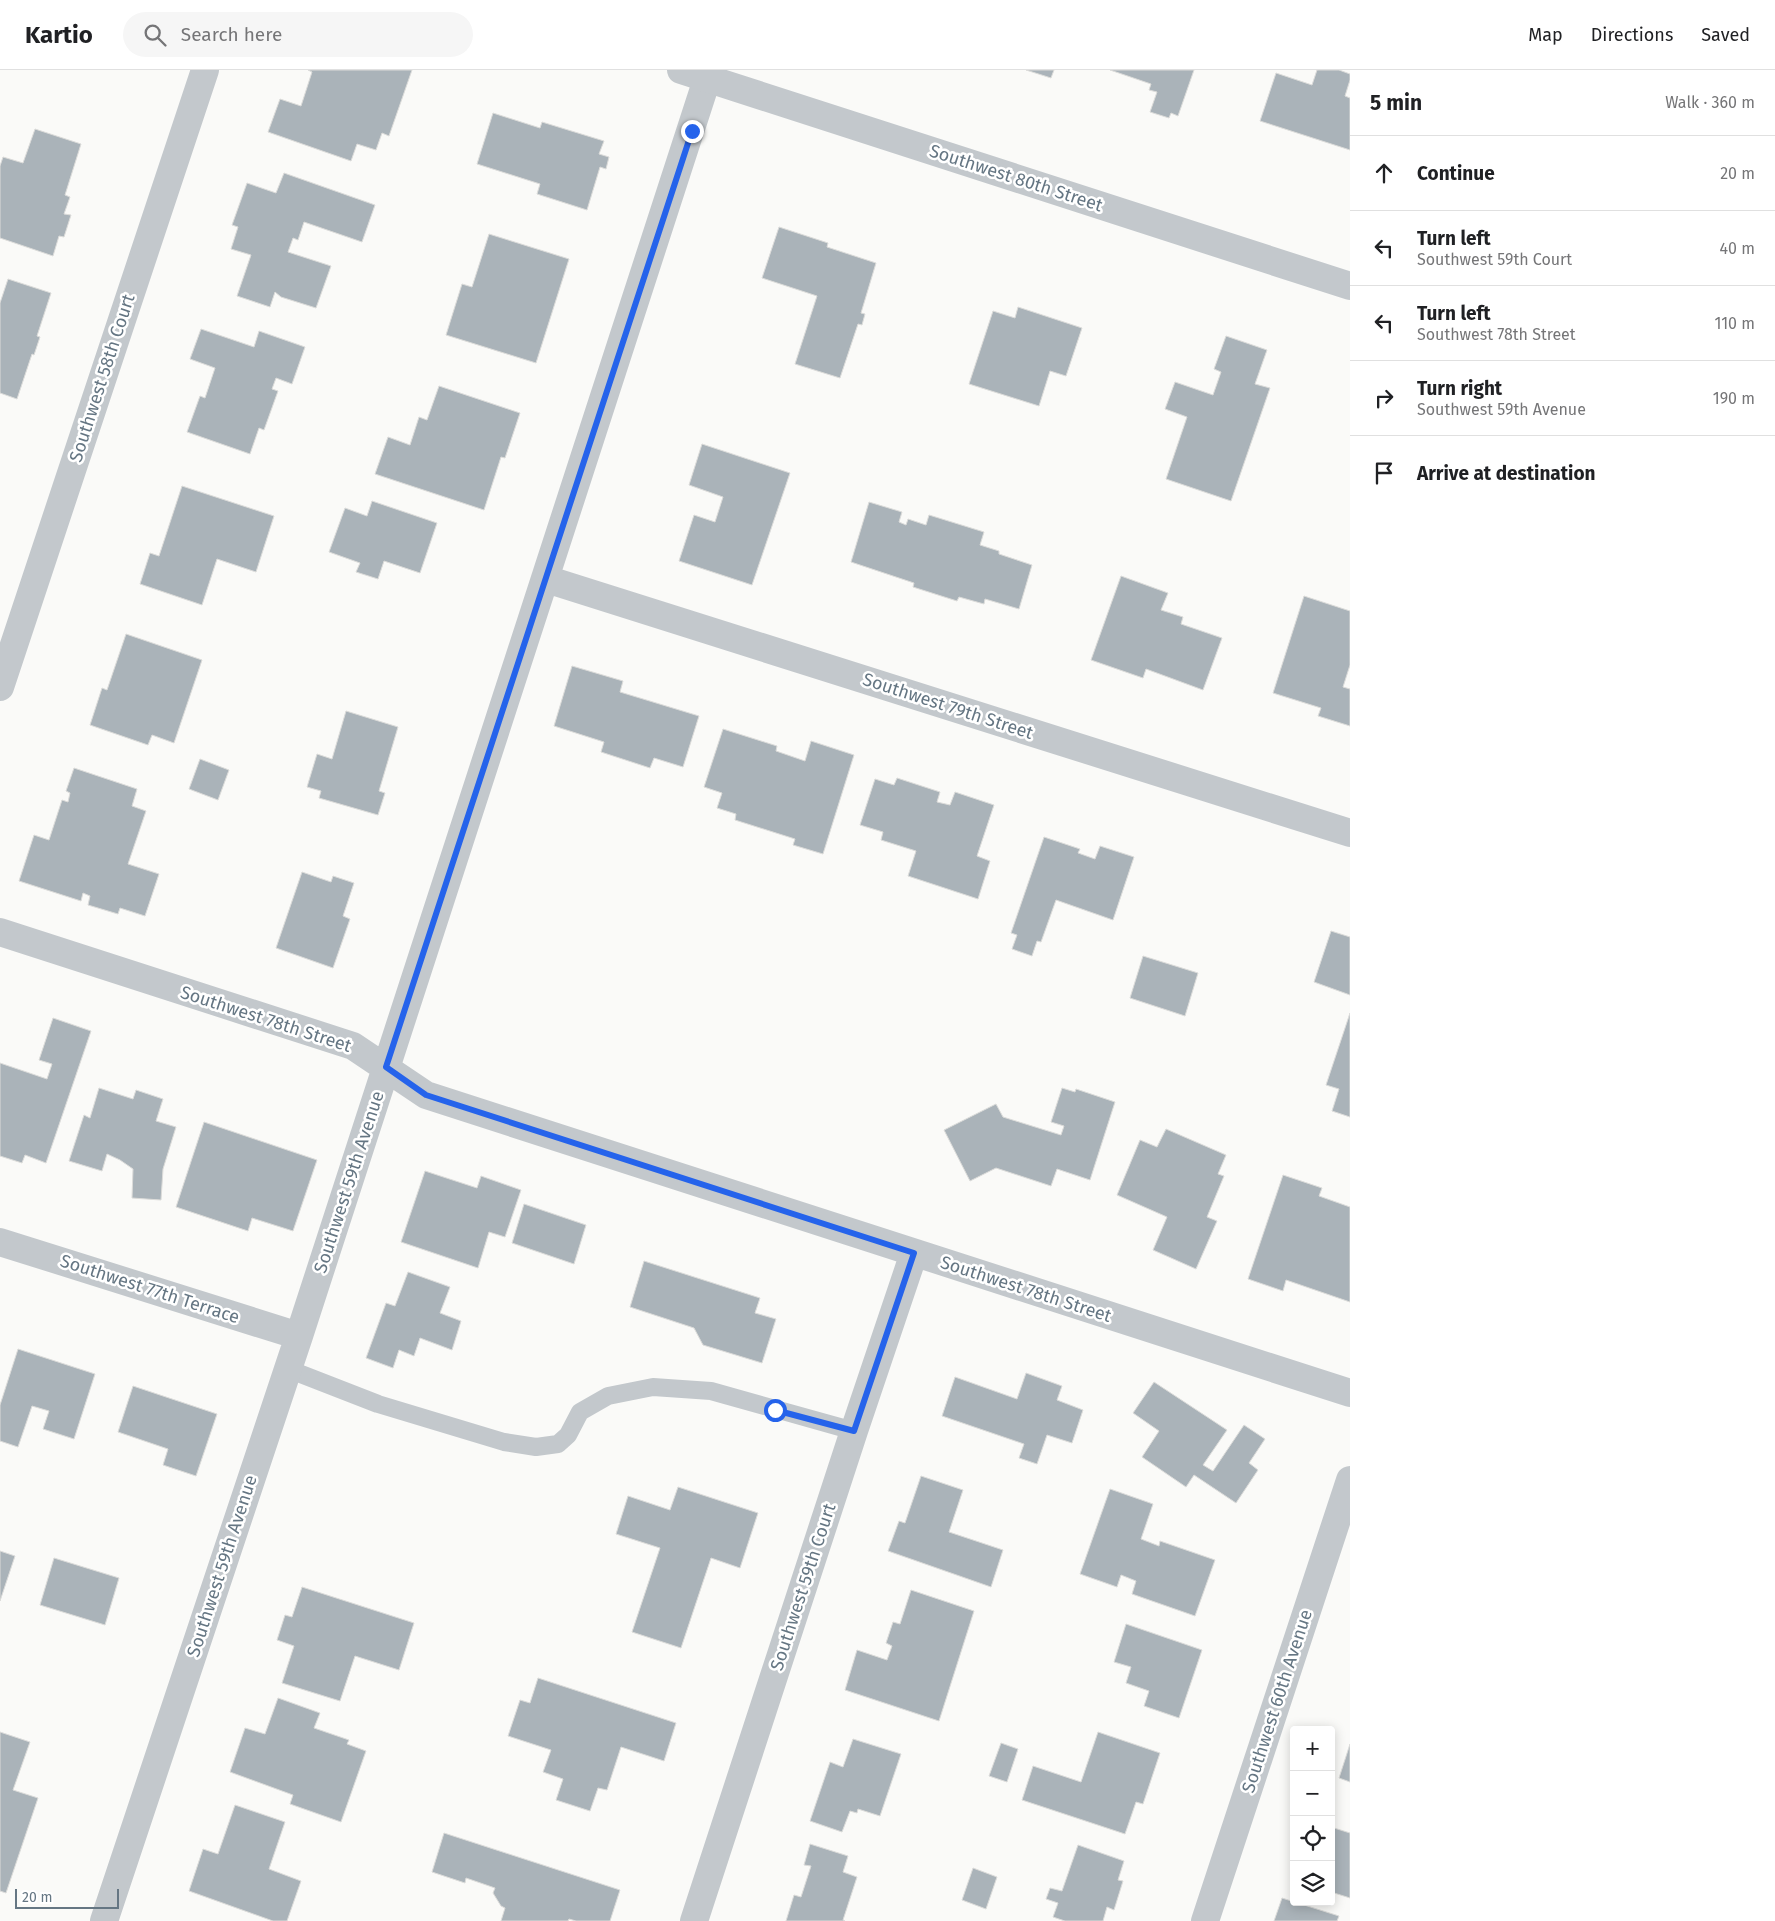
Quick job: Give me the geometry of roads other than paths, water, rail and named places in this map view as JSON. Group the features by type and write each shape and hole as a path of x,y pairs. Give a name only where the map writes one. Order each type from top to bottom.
{"street":[{"name":"Southwest 58th Court","path":"0,687 205,70"},
{"name":"Southwest 80th Street","path":"681,70 709,74 1350,286"},
{"name":"Southwest 59th Avenue","path":"104,1921 299,1336 709,74"},
{"name":"Southwest 79th Street","path":"546,579 1350,833"},
{"name":"Southwest 78th Street","path":"0,932 353,1046 426,1095 1350,1393"},
{"name":"Southwest 77th Terrace","path":"0,1242 299,1336"},
{"name":"Southwest 59th Court","path":"694,1921 914,1253"},
{"name":"Southwest 60th Avenue","path":"1205,1921 1350,1480"}],"lane":[{"path":"288,1368 378,1404 504,1442 536,1447 558,1444 568,1435 580,1412 608,1396 653,1387 711,1391 854,1431"}]}
